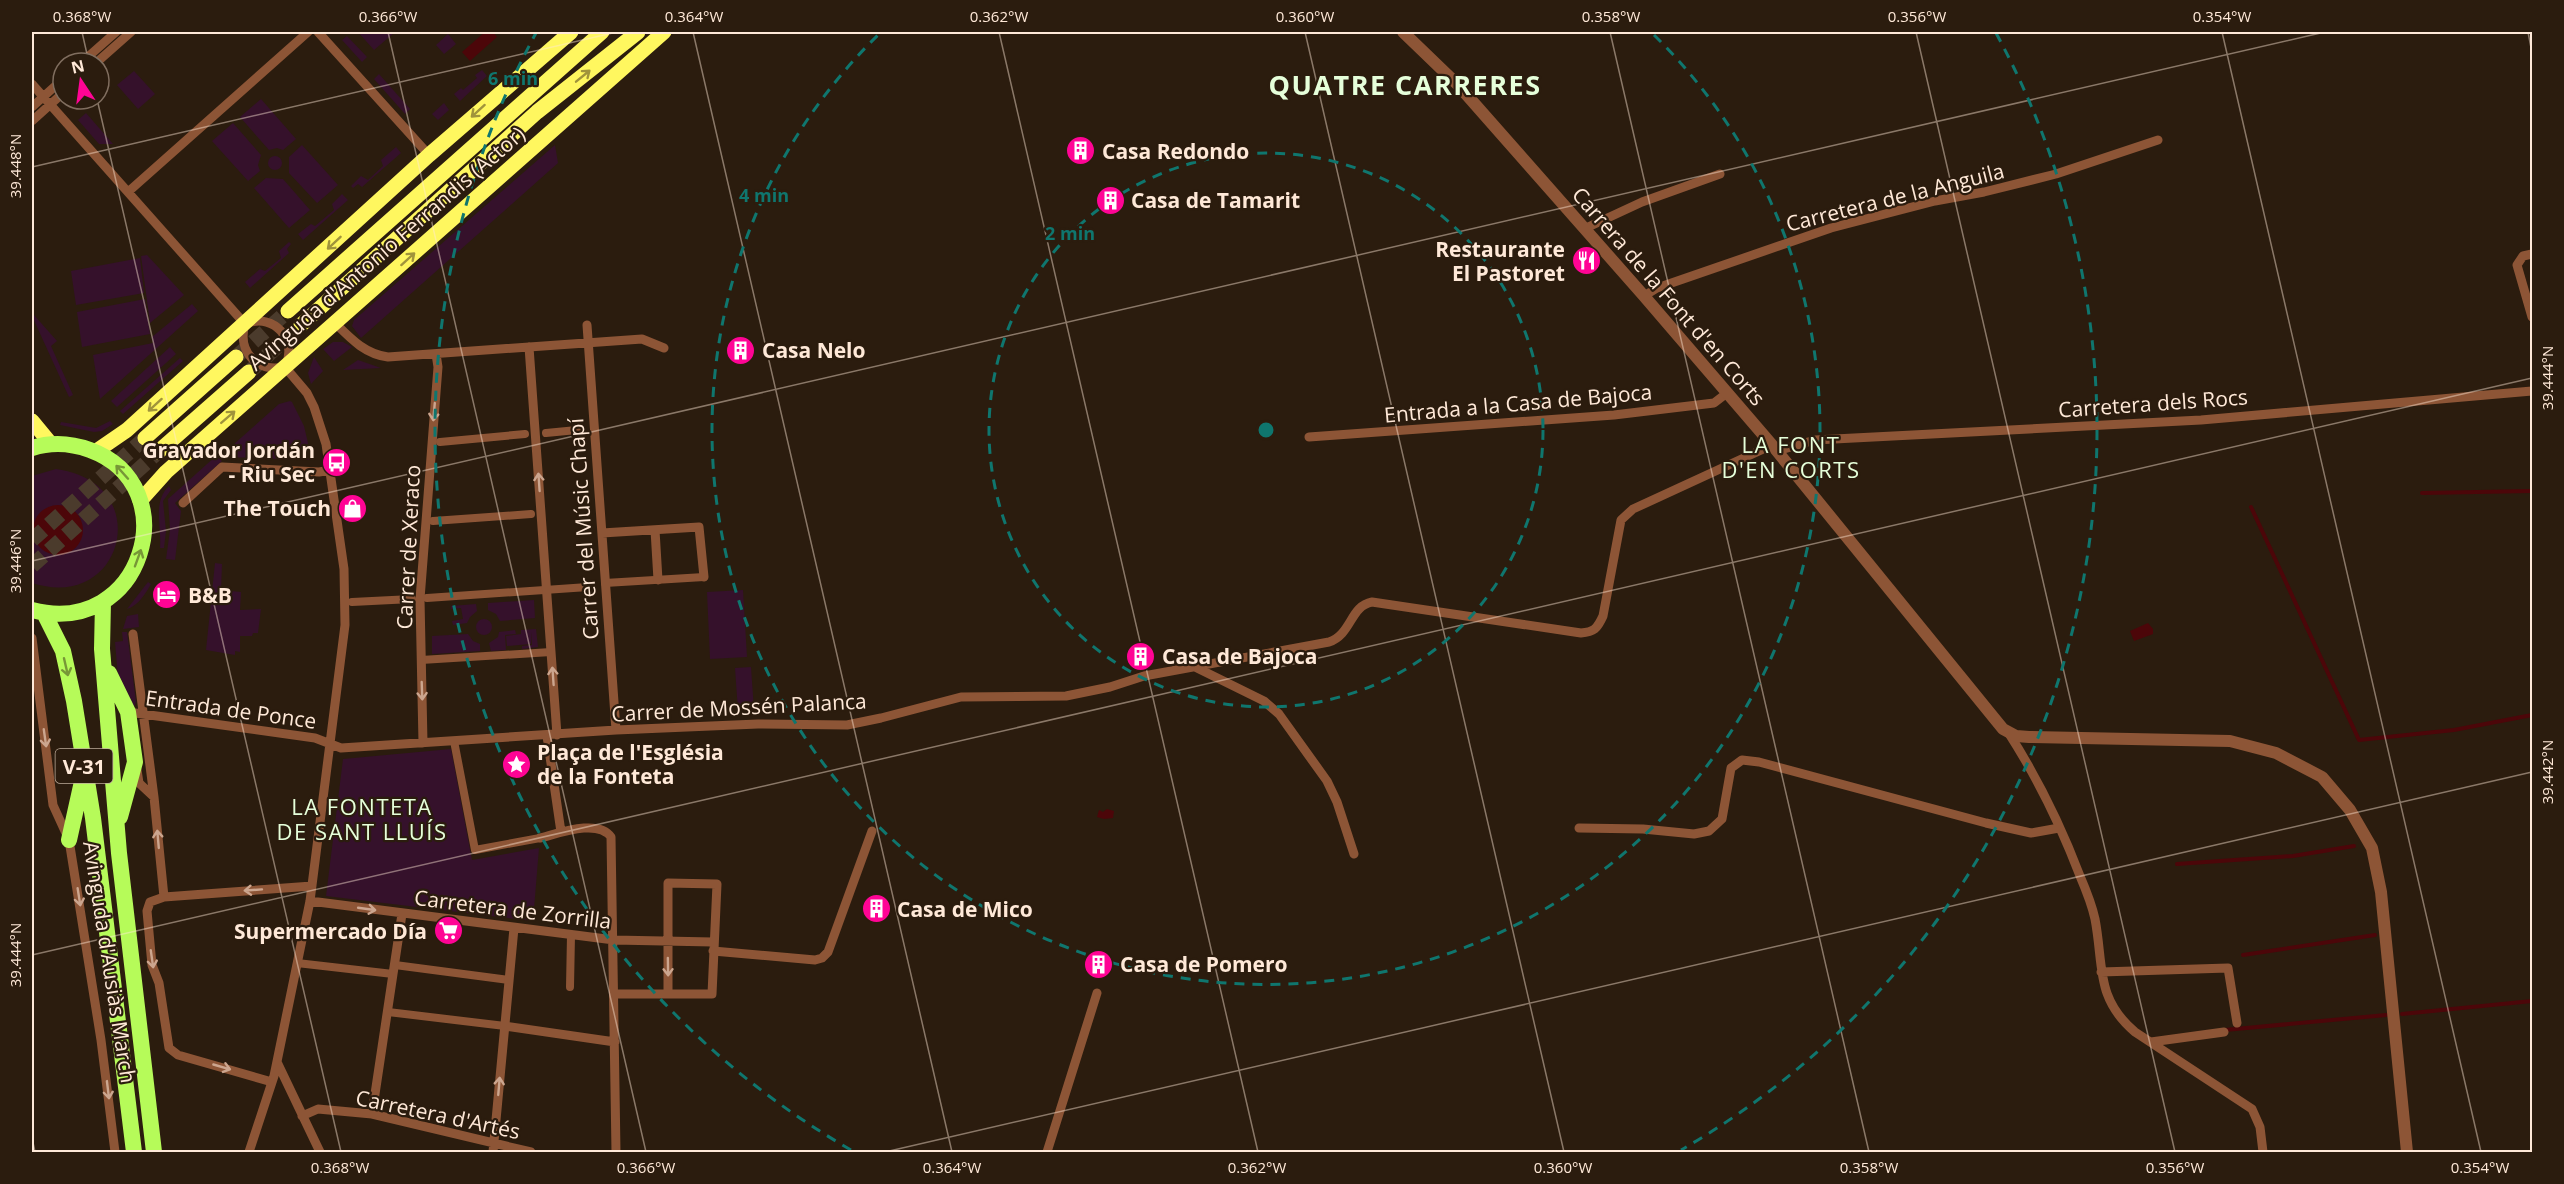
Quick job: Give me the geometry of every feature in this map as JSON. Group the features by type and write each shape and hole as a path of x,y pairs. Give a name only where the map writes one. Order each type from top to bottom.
{"highway":[{"path":"32,448 66,443 95,452 122,472 140,501 144,530 139,558 125,583 103,602 80,612 38,611"},
{"name":"Avinguda d'Ausiàs March","path":"103,602 102,649 117,827 126,922 154,1152"},
{"name":"Avinguda d'Ausiàs March","path":"38,611 63,651 74,701 93,818 134,1152"},
{"path":"102,649 110,676 136,714 135,762 117,827"},
{"path":"69,840 84,770"}],"main road":[{"name":"Avinguda d'Antonio Ferrandis (Actor)","path":"95,452 127,430 429,155 571,32"},
{"name":"Avinguda d'Antonio Ferrandis (Actor)","path":"288,311 602,32"},
{"name":"Avinguda d'Antonio Ferrandis (Actor)","path":"301,325 537,112 638,32"},
{"name":"Avinguda d'Antonio Ferrandis (Actor)","path":"140,501 166,472 664,32"},
{"name":"Avinguda d'Antonio Ferrandis (Actor)","path":"145,438 236,357"},
{"name":"Avinguda d'Antonio Ferrandis (Actor)","path":"158,452 249,372"},
{"path":"32,420 51,444"}],"street":[{"path":"95,51 116,32"},
{"path":"110,51 131,32"},
{"path":"128,192 308,32"},
{"path":"318,32 429,155"},
{"name":"Carrera de la Font d'en Corts","path":"1403,32 1458,85 1586,228 1774,448 1979,702 2008,732"},
{"path":"32,84 245,324"},
{"path":"32,107 51,90"},
{"path":"32,121 50,105"},
{"name":"Carretera de la Anguila","path":"1644,296 1657,288 1831,228 1935,201 1984,192 2056,174 2158,140"},
{"path":"1586,228 1642,202 1720,174"},
{"path":"2532,254 2523,256 2517,265 2532,317"},
{"path":"245,324 266,322 284,333 289,354 285,367"},
{"path":"335,323 359,347 378,356 642,339 664,348"},
{"path":"245,324 243,332 245,348 254,361 269,368 285,367"},
{"name":"Carrer del Músic Chapí","path":"587,325 616,730"},
{"path":"529,347 557,735"},
{"name":"Carrer de Xeraco","path":"423,742 420,579 438,367 436,354"},
{"path":"249,1152 277,1062 310,901 345,625 342,546 326,444 307,393 285,367"},
{"name":"Carretera dels Rocs","path":"1774,448 1815,440 2201,420 2532,391"},
{"name":"Entrada a la Casa de Bajoca","path":"1309,437 1614,415 1714,403 1727,393"},
{"path":"546,433 577,430"},
{"path":"440,442 525,434"},
{"name":"Carrer de Mossén Palanca","path":"329,741 341,748 616,730 758,724 847,725 961,697 1066,696 1110,687 1144,676 1329,642 1342,635 1360,607 1372,602 1581,633 1591,632 1598,628 1603,616 1621,520 1633,508 1774,448"},
{"path":"183,502 222,467 319,472 331,470"},
{"path":"434,521 531,514"},
{"path":"602,533 699,527 704,577 605,583"},
{"path":"655,530 658,580"},
{"path":"428,598 588,587"},
{"path":"352,602 412,599"},
{"path":"133,634 136,714 154,797 164,897 312,886"},
{"name":"Avinguda d'Ausiàs March","path":"32,638 53,805 69,840 101,1040 115,1152"},
{"path":"422,660 551,652"},
{"path":"1193,666 1264,701 1284,721 1332,791 1354,854"},
{"name":"Entrada de Ponce","path":"136,714 272,731 329,741"},
{"path":"2008,732 2059,828 2080,875 2095,918 2102,972 2108,998 2116,1014 2135,1032 2252,1109 2260,1127 2263,1152"},
{"path":"2008,732 2029,737 2230,741 2276,753 2322,777 2350,810 2372,848 2381,892 2407,1152"},
{"path":"547,736 561,832"},
{"path":"454,741 475,850 584,828 600,829 609,833 611,837 616,1152"},
{"path":"1579,828 1643,829 1694,834 1709,831 1722,819 1731,768 1742,760 1759,762 2031,833 2059,828"},
{"path":"135,762 139,783 154,797"},
{"name":"Carretera de Zorrilla","path":"310,901 571,935 614,940 668,941 814,960 822,958 831,943 872,831"},
{"path":"614,994 668,994 712,994 717,884 668,884 668,994"},
{"name":"Avinguda d'Ausiàs March","path":"164,897 150,902 147,911 152,965 159,983 167,1043 173,1052 272,1082"},
{"path":"372,1114 402,914"},
{"path":"494,1148 514,928"},
{"path":"570,987 571,935"},
{"path":"297,963 509,980"},
{"path":"2102,972 2228,968 2237,1023"},
{"path":"1047,1152 1097,993"},
{"path":"388,1012 615,1042"},
{"path":"2151,1041 2224,1032"},
{"path":"277,1062 320,1152"},
{"name":"Carretera d'Artés","path":"302,1116 318,1109 372,1114 494,1148 531,1152"}],"shaded area":[{"path":"358,32 395,32 374,50"},
{"path":"485,32 493,32 497,37 470,61 462,52"},
{"path":"448,34 456,44 444,54 436,45"},
{"path":"347,36 367,57 362,62 342,40"},
{"path":"482,70 487,76 460,101 454,94 461,88 463,90 477,78 475,75"},
{"path":"134,71 155,94 138,109 117,85"},
{"path":"379,74 410,109 405,114 374,79"},
{"path":"261,99 296,139 283,150 277,148 269,150 240,117"},
{"path":"444,103 449,110 438,120 432,114"},
{"path":"86,113 113,144 99,144 78,120"},
{"path":"233,123 261,155 258,165 260,171 248,181 212,141"},
{"path":"302,145 338,185 317,203 289,173 289,157"},
{"path":"555,145 558,163 361,338 352,326 354,320"},
{"path":"396,147 401,153 362,187 358,184 353,188 351,186 361,176 368,180 383,166 381,160"},
{"path":"272,156 278,156 282,163 278,170 272,170 268,166 268,160"},
{"path":"266,178 283,179 310,210 289,228 254,188"},
{"path":"342,194 348,200 303,240 298,234 311,224 315,226 334,210 332,204"},
{"path":"289,242 291,244 287,249 289,253 250,288 245,282 260,269 265,271 281,258 279,251"},
{"path":"147,255 184,295 150,323 141,256"},
{"path":"140,258 144,293 76,305 71,271"},
{"path":"145,299 150,334 82,347 77,312"},
{"path":"192,304 198,311 100,399 93,355 153,343 152,337"},
{"path":"34,315 57,341 51,346 73,395 69,397 32,316"},
{"path":"333,342 343,342 352,347 334,361 323,349"},
{"path":"170,347 176,354 117,407 111,401"},
{"path":"314,357 323,371 311,384 308,373"},
{"path":"180,358 183,361 123,414 120,411"},
{"path":"358,360 381,368 343,370"},
{"path":"290,401 304,426 312,460 228,457 224,453 279,404"},
{"path":"110,421 113,424 102,431 94,432 60,425 61,422 96,428"},
{"path":"216,456 222,461 175,503 181,511 175,560 166,559 170,530 168,499"},
{"path":"56,469 87,479 108,497 117,519 116,542 107,564 89,580 64,587 32,583 32,476"},
{"path":"169,486 171,490 163,501 166,531 164,548 160,548 159,507 164,492"},
{"path":"53,505 63,505 76,512 83,525 83,535 76,548 63,555 53,555 44,551 37,544 33,535 33,525 37,516 44,509"},
{"path":"215,563 222,564 221,590 241,592 240,610 261,609 258,633 253,633 252,636 240,636 240,652 235,651 235,655 206,650"},
{"path":"148,582 151,584 144,595 135,605 127,609"},
{"path":"743,590 747,657 710,659 707,592"},
{"path":"534,600 535,618 500,621 496,614 488,610 488,603"},
{"path":"476,604 477,611 467,623 453,625 452,621 463,619 461,608 451,609 451,606"},
{"path":"138,614 139,627 123,629 127,616"},
{"path":"481,619 487,619 492,627 490,633 481,635 476,630 476,624"},
{"path":"2148,623 2153,629 2153,634 2134,641 2130,631"},
{"path":"536,629 538,647 522,649 522,646 532,645 531,632 531,644 507,646 506,636 521,634 521,630"},
{"path":"515,630 516,634 505,635 506,650 491,651 489,643 498,637 499,632"},
{"path":"122,632 127,632 136,702 134,707 118,677 115,642 123,641"},
{"path":"468,634 473,641 480,644 480,651 432,654 432,636"},
{"path":"751,667 754,710 738,711 735,668"},
{"path":"451,749 472,860 539,848 533,921 326,896 343,759"},
{"path":"1107,809 1114,811 1113,818 1097,817 1099,810 1103,812"}],"waterway":[{"path":"2422,493 2532,491"},
{"path":"2251,507 2359,740 2454,730 2532,715"},
{"path":"2177,864 2293,856 2354,846"},
{"path":"2243,955 2375,935"},
{"path":"2402,1014 2532,1001"},
{"path":"2225,1030 2386,1015"}],"tunnel":[{"path":"236,357 288,311"},
{"path":"249,372 301,325"},
{"path":"32,540 145,438"},
{"path":"32,566 158,452"}],"place":[{"name":"Casa Redondo","path":"1081,151"},
{"name":"Casa de Tamarit","path":"1110,200"},
{"name":"Restaurante El Pastoret","path":"1586,261"},
{"name":"Casa Nelo","path":"741,350"},
{"name":"Gravador Jordán - Riu Sec","path":"336,462"},
{"name":"The Touch","path":"352,508"},
{"name":"B&B","path":"167,595"},
{"name":"Casa de Bajoca","path":"1141,656"},
{"name":"Plaça de l'Església de la Fonteta","path":"516,764"},
{"name":"Casa de Mico","path":"876,909"},
{"name":"Supermercado Día","path":"448,931"},
{"name":"Casa de Pomero","path":"1099,964"}],"district":[{"name":"QUATRE CARRERES","path":"1405,84"},
{"name":"LA FONT D'EN CORTS","path":"1791,456"},
{"name":"LA FONTETA DE SANT LLUÍS","path":"362,818"}]}
